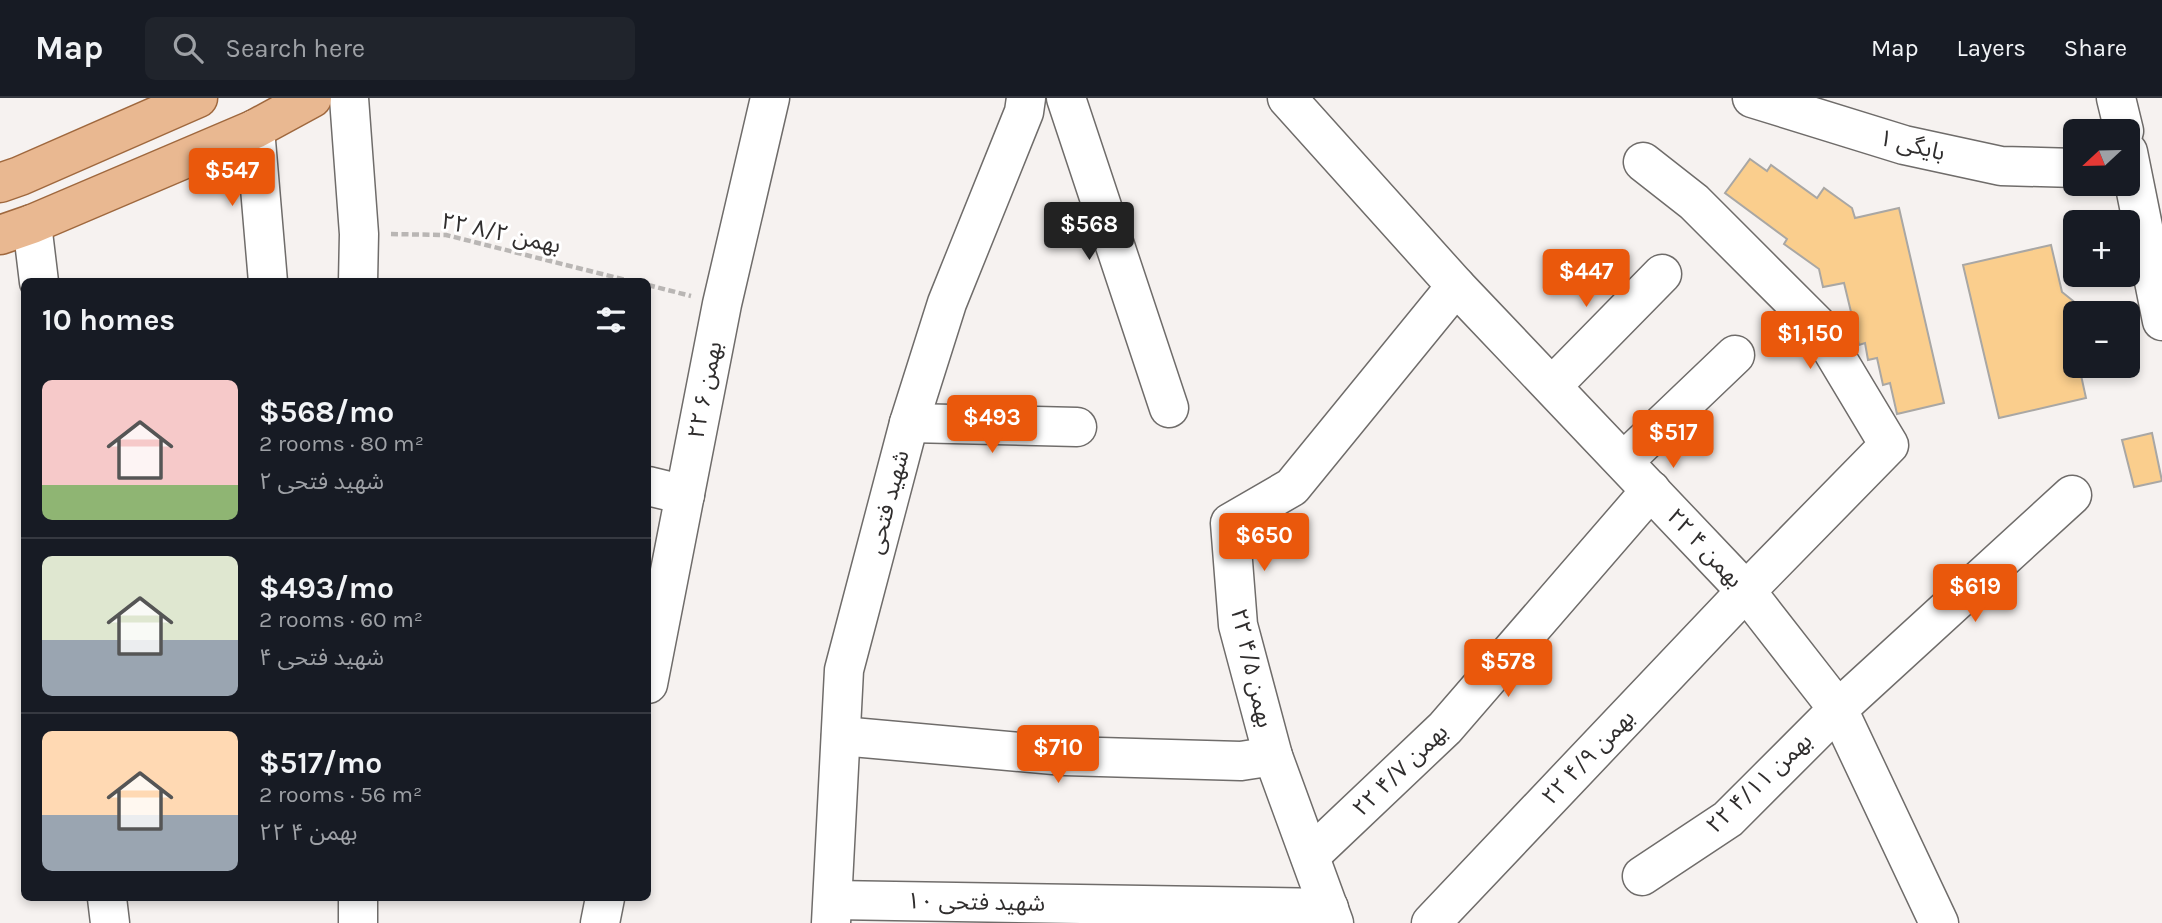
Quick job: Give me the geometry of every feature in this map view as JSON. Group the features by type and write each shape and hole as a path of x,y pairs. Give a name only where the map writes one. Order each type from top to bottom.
{"main road":[{"path":"0,183 198,98"},
{"path":"16,230 255,129 312,98"}],"street":[{"path":"349,98 359,234 358,278"},
{"name":"۲۲ بهمن ۶","path":"651,669 722,304 770,98"},
{"name":"شهید فتحی","path":"832,911 844,670 909,423 947,303 1024,112 1026,98"},
{"path":"1066,98 1169,408"},
{"name":"۲۲ بهمن ۴","path":"1287,98 1457,286 1746,591 1838,709 1939,923"},
{"name":"بایگی ۱","path":"1752,98 1916,148 2001,166 2063,168"},
{"path":"2116,98 2121,119"},
{"path":"255,129 268,278"},
{"name":"۲۲ بهمن ۴/۹","path":"1431,923 1746,591 1889,445 1817,325 1694,202 1643,162"},
{"path":"2140,183 2162,321"},
{"path":"16,230 37,278"},
{"path":"1552,386 1662,274"},
{"name":"۲۲ بهمن ۴/۵","path":"1332,916 1273,756 1238,625 1230,523 1292,486 1457,286"},
{"path":"1624,461 1735,355"},
{"path":"909,423 1077,427"},
{"path":"651,487 685,495"},
{"name":"۲۲ بهمن ۴/۷","path":"1310,856 1445,728 1651,490"},
{"name":"۲۲ بهمن ۴/۱۱","path":"1642,876 1728,819 1838,709 2072,495"},
{"path":"841,736 1065,756 1241,761 1273,756"},
{"path":"107,901 110,923"},
{"path":"358,901 358,923"},
{"path":"600,923 604,901"},
{"name":"شهید فتحی ۱۰","path":"832,911 1332,916"}],"path":[{"name":"۲۲ بهمن ۸/۲","path":"359,234 446,235 618,278"},
{"path":"651,286 722,304"}],"building":[{"path":"1750,159 1767,171 1771,165 1817,198 1824,188 1852,208 1855,218 1899,208 1944,403 1897,414 1890,383 1883,385 1877,358 1868,360 1865,343 1859,345 1844,283 1823,287 1819,269 1784,244 1787,239 1725,193"},
{"path":"2051,245 2062,292 2073,301 2063,301 2063,378 2082,378 2086,398 1999,418 1963,265"},
{"path":"2152,433 2162,481 2134,487 2122,440"}]}
